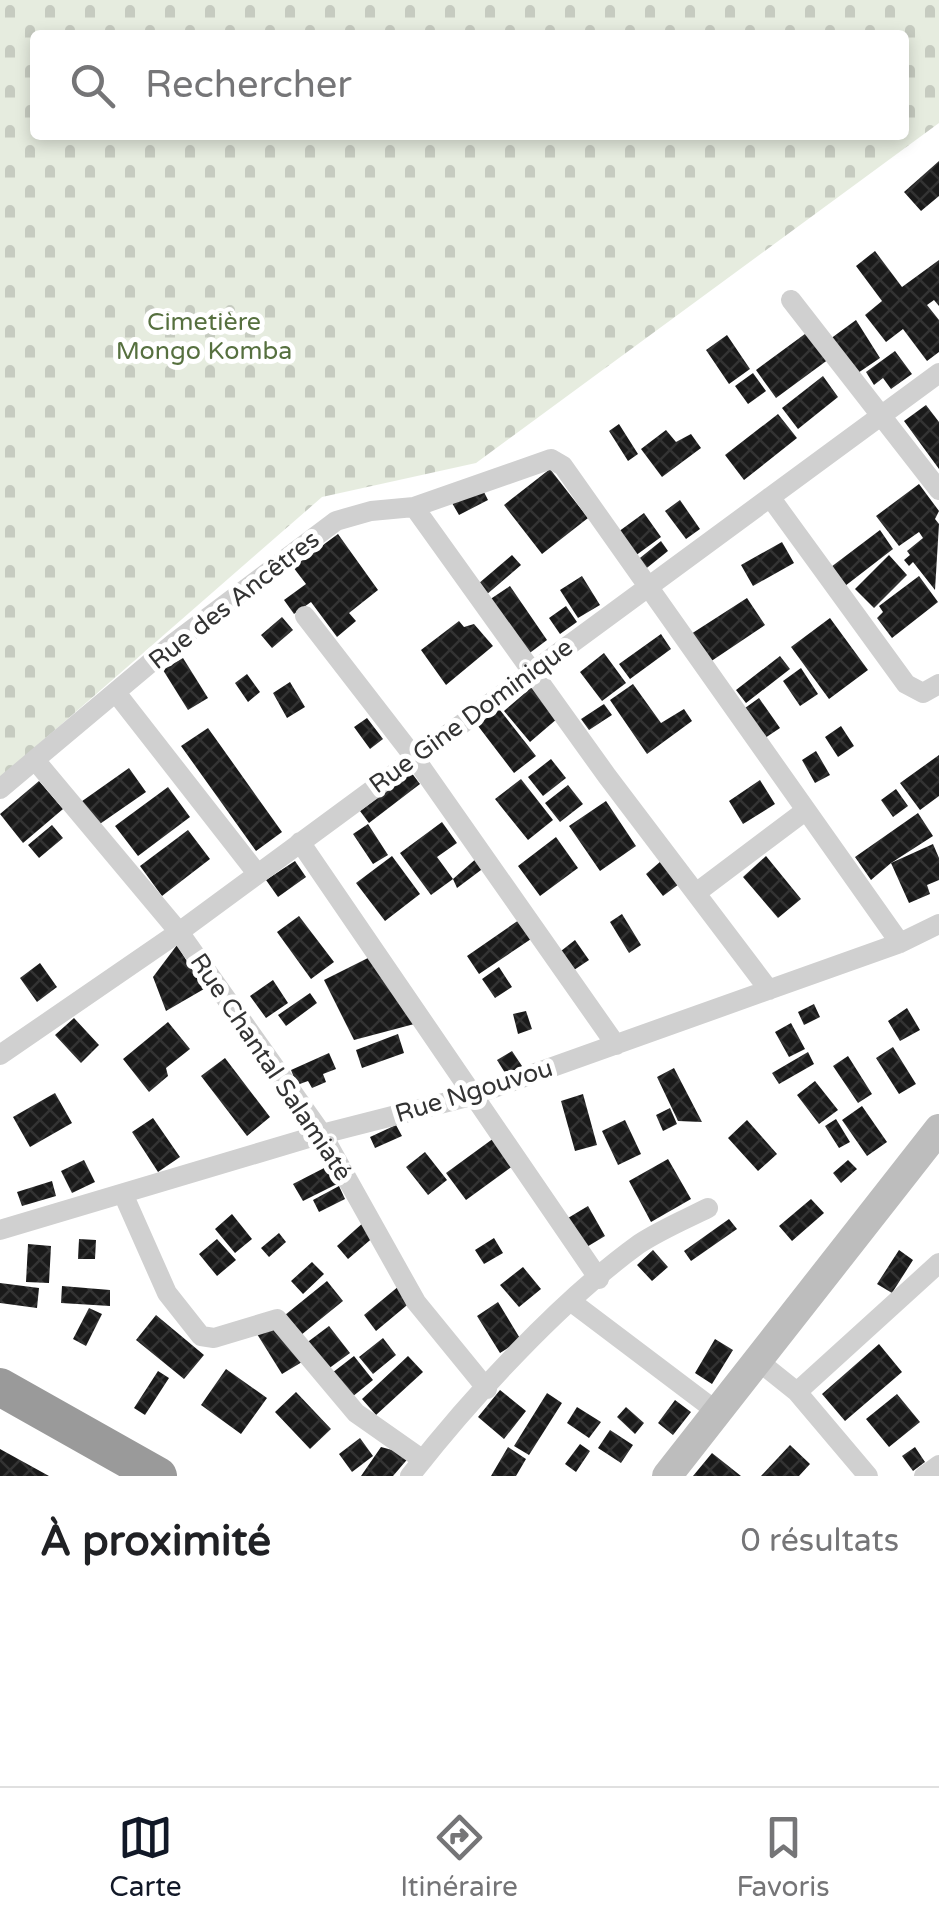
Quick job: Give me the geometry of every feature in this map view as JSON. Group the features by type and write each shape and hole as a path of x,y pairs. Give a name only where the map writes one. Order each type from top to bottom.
{"highway":[{"path":"0,1387 158,1476"}],"street":[{"path":"791,300 879,418 939,490"},
{"name":"Rue Gine Dominique","path":"0,1054 179,932 939,373"},
{"name":"Rue des Ancêtres","path":"0,789 174,643 336,521 371,511 414,507 540,461 557,460 647,586"},
{"path":"770,497 906,684 923,693 935,686"},
{"path":"414,507 530,672 769,990"},
{"path":"647,586 900,943"},
{"path":"305,616 414,757 616,1045"},
{"path":"117,694 256,872"},
{"name":"Rue Chantal Salamiaté","path":"35,760 179,932 322,1134 416,1302 486,1389"},
{"path":"696,893 804,811"},
{"path":"300,842 599,1280"},
{"name":"Rue Ngouvou","path":"0,1230 322,1134 472,1096 900,943 939,924"},
{"path":"667,1476 939,1129"},
{"path":"124,1196 167,1294 201,1336 214,1338 269,1319 286,1324 356,1413 416,1468 486,1389 573,1302 640,1243 708,1208"},
{"path":"797,1392 939,1263"},
{"path":"573,1302 716,1411"},
{"path":"758,1360 797,1392 868,1476"},
{"path":"924,1476 939,1465"}],"green space":[{"name":"Cimetière Mongo Komba","path":"0,0 939,0 939,123 476,463 322,497 0,778"}],"building":[{"path":"939,161 939,196 921,211 904,192"},
{"path":"875,251 902,287 939,260 939,306 934,300 927,305 939,320 939,352 927,361 903,329 886,342 865,315 882,301 856,266"},
{"path":"856,320 880,358 852,377 826,342"},
{"path":"809,331 829,359 776,398 756,370"},
{"path":"727,335 750,369 729,384 706,350"},
{"path":"895,351 912,374 891,389 883,378 874,385 866,372"},
{"path":"753,373 766,391 748,404 735,386"},
{"path":"823,376 838,397 798,429 782,408"},
{"path":"926,405 939,422 939,469 904,421"},
{"path":"778,414 797,438 744,480 725,455"},
{"path":"619,424 638,454 628,461 609,431"},
{"path":"666,430 676,442 691,434 701,448 662,477 641,449"},
{"path":"550,469 588,518 542,554 504,505"},
{"path":"919,484 939,511 935,519 939,524 935,590 913,562 909,566 904,560 910,555 907,551 923,538 919,532 899,546 876,516"},
{"path":"482,488 488,500 459,515 452,503"},
{"path":"680,500 700,529 686,539 665,511"},
{"path":"644,513 661,537 635,556 618,532"},
{"path":"880,530 893,549 845,586 831,567"},
{"path":"338,534 378,590 349,613 356,621 337,637 311,602 294,614 284,600 306,584 293,567"},
{"path":"661,541 668,551 643,571 635,562"},
{"path":"782,542 794,563 753,586 741,565"},
{"path":"512,555 521,565 486,595 478,584"},
{"path":"889,555 907,575 874,608 855,589"},
{"path":"582,576 600,605 578,618 560,590"},
{"path":"919,576 938,602 892,638 877,618 883,612 879,606"},
{"path":"510,586 547,640 527,655 489,600"},
{"path":"747,598 765,625 710,662 691,634"},
{"path":"566,606 577,622 560,634 549,618"},
{"path":"282,617 293,630 272,648 261,635"},
{"path":"830,618 868,670 829,699 791,647"},
{"path":"459,621 464,627 474,624 493,646 446,685 421,650"},
{"path":"661,634 671,649 630,679 619,664"},
{"path":"604,653 626,683 602,701 580,672"},
{"path":"780,656 790,669 746,703 736,690"},
{"path":"183,658 208,698 188,710 163,670"},
{"path":"801,668 818,694 800,706 783,681"},
{"path":"247,674 260,692 248,702 235,683"},
{"path":"290,682 305,707 287,718 273,693"},
{"path":"633,684 661,723 684,709 692,721 647,754 610,700"},
{"path":"532,687 558,718 530,742 504,711"},
{"path":"759,698 780,728 765,738 745,708"},
{"path":"604,704 612,715 589,730 581,719"},
{"path":"496,705 536,756 514,773 475,722"},
{"path":"367,718 383,739 370,749 354,727"},
{"path":"841,726 854,746 838,757 825,737"},
{"path":"208,728 282,832 256,851 181,746"},
{"path":"816,751 830,775 815,783 802,760"},
{"path":"939,755 939,796 920,810 900,783"},
{"path":"551,759 566,778 543,796 528,777"},
{"path":"129,768 146,792 94,828 78,804"},
{"path":"411,772 420,784 369,823 360,811"},
{"path":"521,779 553,820 528,840 495,799"},
{"path":"760,780 775,804 743,824 729,801"},
{"path":"39,781 63,809 23,843 0,814"},
{"path":"568,785 583,804 560,822 545,803"},
{"path":"168,787 190,817 138,856 115,826"},
{"path":"896,789 908,806 893,817 881,800"},
{"path":"606,801 636,846 600,871 569,826"},
{"path":"918,813 933,836 871,880 855,857"},
{"path":"442,822 457,843 437,857 453,879 431,895 400,853"},
{"path":"368,824 388,855 373,864 353,834"},
{"path":"52,825 63,838 39,858 28,845"},
{"path":"188,830 210,859 162,896 140,866"},
{"path":"556,837 578,868 540,896 518,866"},
{"path":"933,844 939,858 939,880 927,885 930,894 909,903 891,863"},
{"path":"392,856 420,894 385,921 356,883"},
{"path":"766,856 801,899 778,918 743,877"},
{"path":"478,857 485,867 457,888 453,879"},
{"path":"295,861 306,877 278,897 266,880"},
{"path":"661,861 679,884 663,896 646,874"},
{"path":"622,914 641,945 629,953 610,922"},
{"path":"299,916 334,962 311,979 277,932"},
{"path":"519,920 531,939 479,974 467,956"},
{"path":"575,940 589,960 574,970 561,951"},
{"path":"177,945 204,989 166,1011 153,977"},
{"path":"374,955 418,1023 354,1040 324,980"},
{"path":"40,963 57,987 37,1002 20,978"},
{"path":"499,967 512,987 495,998 482,979"},
{"path":"273,980 288,1003 266,1018 250,996"},
{"path":"310,993 317,1003 286,1026 278,1015"},
{"path":"814,1004 820,1017 804,1025 798,1012"},
{"path":"907,1008 920,1030 900,1041 888,1021"},
{"path":"526,1011 532,1029 518,1034 513,1014"},
{"path":"74,1018 99,1045 81,1063 55,1035"},
{"path":"168,1022 190,1049 166,1068 168,1076 149,1092 123,1059"},
{"path":"791,1023 805,1049 789,1057 775,1032"},
{"path":"398,1034 404,1053 362,1068 356,1050"},
{"path":"893,1047 916,1084 899,1094 876,1058"},
{"path":"512,1051 522,1066 507,1076 497,1060"},
{"path":"808,1052 814,1064 779,1084 772,1073"},
{"path":"329,1053 336,1069 323,1074 326,1082 312,1088 308,1081 297,1085 291,1070"},
{"path":"848,1056 872,1094 858,1103 833,1066"},
{"path":"225,1058 270,1117 247,1136 201,1076"},
{"path":"674,1068 702,1122 678,1121 657,1077"},
{"path":"815,1081 838,1110 819,1124 797,1095"},
{"path":"55,1093 72,1123 30,1147 13,1117"},
{"path":"583,1094 597,1145 575,1151 561,1101"},
{"path":"862,1106 887,1142 867,1156 842,1120"},
{"path":"670,1108 677,1124 663,1131 656,1115"},
{"path":"153,1118 180,1157 158,1172 132,1132"},
{"path":"836,1119 850,1142 839,1148 825,1126"},
{"path":"625,1120 641,1154 618,1165 602,1131"},
{"path":"747,1120 777,1154 758,1171 728,1138"},
{"path":"396,1125 402,1136 375,1148 370,1137"},
{"path":"494,1138 514,1165 466,1200 446,1173"},
{"path":"425,1152 447,1180 428,1195 406,1167"},
{"path":"668,1159 691,1199 651,1222 629,1181"},
{"path":"84,1160 95,1182 72,1193 61,1171"},
{"path":"848,1160 857,1169 841,1183 833,1173"},
{"path":"328,1166 337,1184 303,1201 293,1184"},
{"path":"52,1181 56,1196 22,1206 17,1192"},
{"path":"339,1186 345,1199 319,1212 313,1200"},
{"path":"811,1199 824,1213 792,1241 779,1226"},
{"path":"588,1206 605,1236 585,1248 568,1218"},
{"path":"232,1214 252,1239 235,1253 215,1229"},
{"path":"729,1219 737,1229 691,1261 684,1251"},
{"path":"364,1222 376,1235 348,1259 337,1246"},
{"path":"279,1233 286,1242 269,1257 261,1248"},
{"path":"494,1238 503,1253 484,1264 475,1250"},
{"path":"79,1239 96,1240 95,1259 78,1259"},
{"path":"217,1239 236,1260 217,1276 199,1254"},
{"path":"28,1244 51,1246 49,1283 26,1282"},
{"path":"653,1250 668,1267 652,1281 637,1265"},
{"path":"899,1250 913,1260 892,1293 877,1284"},
{"path":"312,1262 324,1274 303,1294 291,1281"},
{"path":"523,1267 541,1289 519,1307 500,1285"},
{"path":"327,1281 343,1301 301,1335 285,1315"},
{"path":"0,1283 39,1288 37,1308 0,1303"},
{"path":"62,1286 110,1290 110,1306 61,1303"},
{"path":"399,1286 412,1301 376,1331 364,1315"},
{"path":"498,1302 521,1340 500,1353 477,1316"},
{"path":"89,1308 102,1314 86,1346 73,1339"},
{"path":"156,1315 204,1355 184,1379 136,1340"},
{"path":"277,1321 302,1362 282,1374 257,1334"},
{"path":"329,1326 350,1353 324,1372 305,1344"},
{"path":"383,1338 396,1355 373,1374 359,1357"},
{"path":"715,1339 733,1350 712,1384 695,1373"},
{"path":"879,1344 902,1372 845,1421 822,1394"},
{"path":"354,1356 373,1380 352,1397 332,1373"},
{"path":"408,1356 423,1372 376,1415 362,1399"},
{"path":"226,1369 267,1398 241,1434 201,1405"},
{"path":"158,1371 169,1378 145,1415 134,1408"},
{"path":"500,1390 526,1411 504,1439 478,1417"},
{"path":"296,1392 331,1429 310,1449 275,1412"},
{"path":"547,1393 562,1403 529,1455 514,1446"},
{"path":"897,1394 920,1422 889,1447 866,1419"},
{"path":"675,1400 691,1412 673,1435 658,1423"},
{"path":"577,1407 601,1422 589,1438 567,1423"},
{"path":"626,1407 644,1423 635,1434 617,1417"},
{"path":"610,1430 633,1445 621,1463 598,1448"},
{"path":"360,1438 373,1456 352,1472 339,1454"},
{"path":"580,1444 590,1451 576,1472 565,1464"},
{"path":"790,1445 810,1464 799,1476 761,1476"},
{"path":"381,1447 411,1455 393,1476 361,1476"},
{"path":"508,1447 526,1459 516,1476 491,1476"},
{"path":"915,1447 925,1462 913,1471 902,1456"},
{"path":"0,1449 49,1476 0,1476"},
{"path":"712,1453 741,1476 693,1476"}]}
